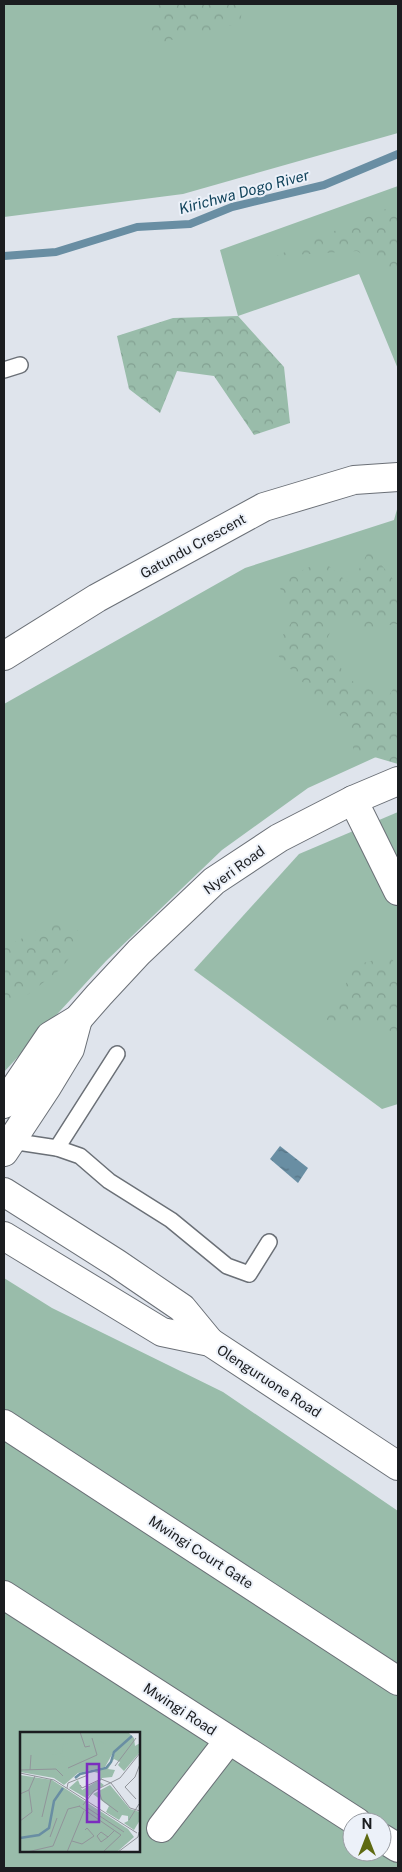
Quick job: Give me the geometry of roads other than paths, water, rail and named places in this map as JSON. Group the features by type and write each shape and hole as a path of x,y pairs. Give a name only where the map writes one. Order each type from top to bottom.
{"street":[{"name":"Gatundu Crescent","path":"4,656 97,598 264,507 354,480 398,476"},
{"name":"Nyeri Road","path":"4,1104 50,1036 78,1020 139,952 214,881 279,838 353,800 398,780"},
{"path":"353,800 398,891"},
{"name":"Nyeri Road","path":"7,1146 70,1049 78,1020"},
{"path":"4,1192 116,1263 182,1308 210,1342"},
{"name":"Olenguruone Road","path":"4,1236 162,1332 210,1342 398,1466"},
{"name":"Mwingi Court Gate","path":"4,1424 398,1681"},
{"name":"Mwingi Road","path":"4,1595 342,1812"},
{"path":"161,1828 229,1740"}],"lane":[{"path":"4,370 20,365"},
{"path":"57,1148 117,1054"},
{"path":"7,1146 57,1148 80,1156 109,1181 171,1220 227,1266 249,1274 269,1242"}],"water":[{"path":"280,1146 308,1168 298,1183 270,1159"}],"waterway":[{"name":"Kirichwa Dogo River","path":"4,256 56,252 137,227 190,224 232,207 324,185 398,154"}]}
